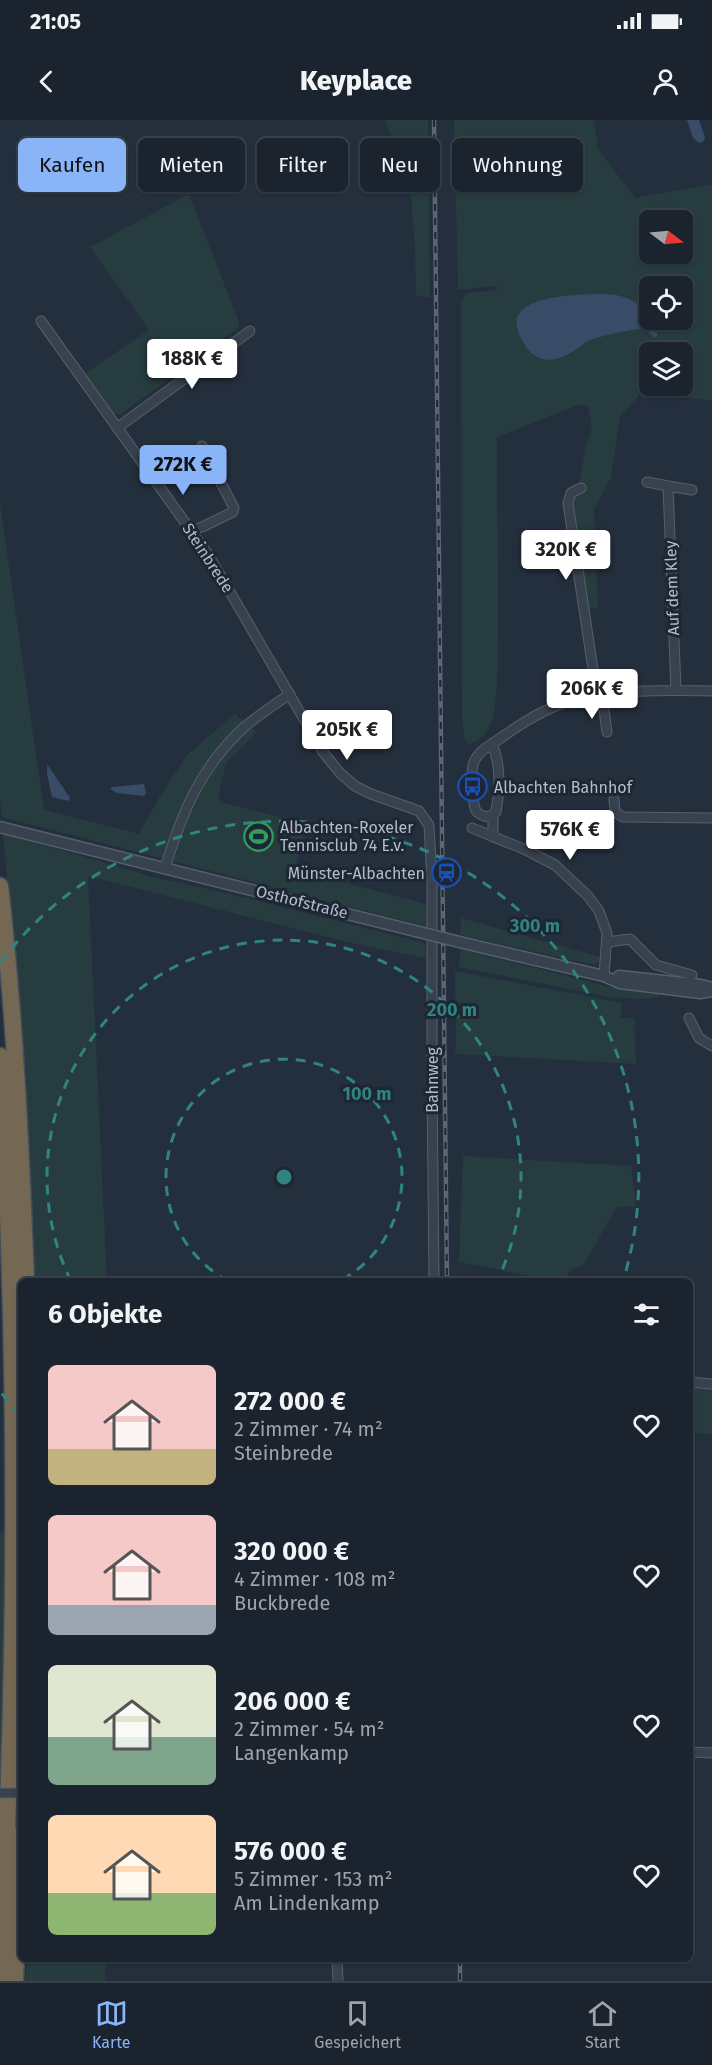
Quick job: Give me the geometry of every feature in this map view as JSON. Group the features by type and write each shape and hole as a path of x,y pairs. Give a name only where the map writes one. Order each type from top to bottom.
{"highway":[{"path":"0,886 15,1053 26,1278"},
{"path":"0,1056 7,1166 13,1349 15,1542 12,1691 0,1981"},
{"path":"15,1981 18,1907"}],"street":[{"name":"Steinbrede","path":"41,321 209,556 323,752 340,773 365,792 419,811"},
{"path":"117,428 250,331"},
{"path":"191,530 233,512 234,508 202,446"},
{"path":"646,482 692,490"},
{"name":"Auf dem Kley","path":"668,486 676,690"},
{"path":"581,488 571,493 568,503 599,696 607,732"},
{"path":"493,815 489,817 479,815 474,808 472,770 475,760 492,744 541,713 560,705 599,696 676,690 712,691"},
{"path":"165,868 179,822 193,791 209,766 244,728 290,694"},
{"path":"492,744 498,764 497,805 493,815 493,837"},
{"path":"614,799 615,812 623,817 712,818"},
{"name":"Bahnweg","path":"419,811 429,825 432,870 434,1278"},
{"name":"Osthofstraße","path":"0,827 604,976 622,975 701,985 712,990"},
{"path":"472,828 555,865 588,896 604,922 608,942 604,976"},
{"path":"608,942 630,939 657,965 692,975"},
{"path":"689,1018 699,1038 712,1046"},
{"path":"693,1382 712,1384"},
{"path":"693,1752 712,1753"},
{"path":"0,1793 18,1793"},
{"path":"337,1962 338,1981"}],"green space":[{"path":"385,120 428,120 428,138 392,138"},
{"path":"454,120 594,120 598,149 635,198 712,184 712,401 678,396 693,396 693,342 639,342 639,396 620,417 611,478 594,509 598,608 588,609 571,501 578,493 585,448 592,428 588,406 581,404 497,437 498,664 495,706 493,718 485,734 468,744 464,737 462,718 461,305 464,296 468,293 497,290 497,286 458,290 456,192 583,192 583,138 454,138"},
{"path":"411,192 429,192 430,298 416,295"},
{"path":"189,194 239,322 238,328 121,414 113,414 84,374 149,330 90,247"},
{"path":"0,503 44,810 139,834 187,755 235,714 257,732 226,763 218,798 223,803 306,824 295,869 426,904 427,927 2,817 0,800"},
{"path":"3,833 153,877 425,943 426,958 351,943 88,876 107,1278 31,1278 21,1042"},
{"path":"461,918 604,958 594,965 460,935"},
{"path":"460,949 606,986 658,993 659,997 638,999 609,997 459,967"},
{"path":"455,971 622,1003 620,1018 634,1018 636,1064 454,1052 456,1047"},
{"path":"463,1156 631,1166 636,1206 617,1207 582,1267 571,1269 565,1278 540,1278 459,1262"},
{"path":"693,1385 712,1388 712,1434 693,1432"},
{"path":"0,1531 4,1531 2,1789 0,1789"},
{"path":"27,1962 106,1962 105,1981 25,1981"}],"water":[{"path":"687,120 699,120 705,137 703,142 699,143 693,138"},
{"path":"609,294 628,298 639,306 639,330 591,340 558,358 550,360 536,357 520,336 517,322 520,312 529,305 542,300 572,295"},
{"path":"641,330 655,330 657,337 654,337"},
{"path":"47,764 70,798 68,801 52,797"},
{"path":"144,784 146,793 144,796 117,793 110,789 112,787"}],"railway":[{"path":"434,120 447,1278"},
{"path":"460,1962 460,1981"}],"place":[{"name":"Albachten Bahnhof","path":"473,787"},
{"name":"Albachten-Roxeler Tennisclub 74 E.v.","path":"259,836"},
{"name":"Münster-Albachten","path":"446,873"}]}
